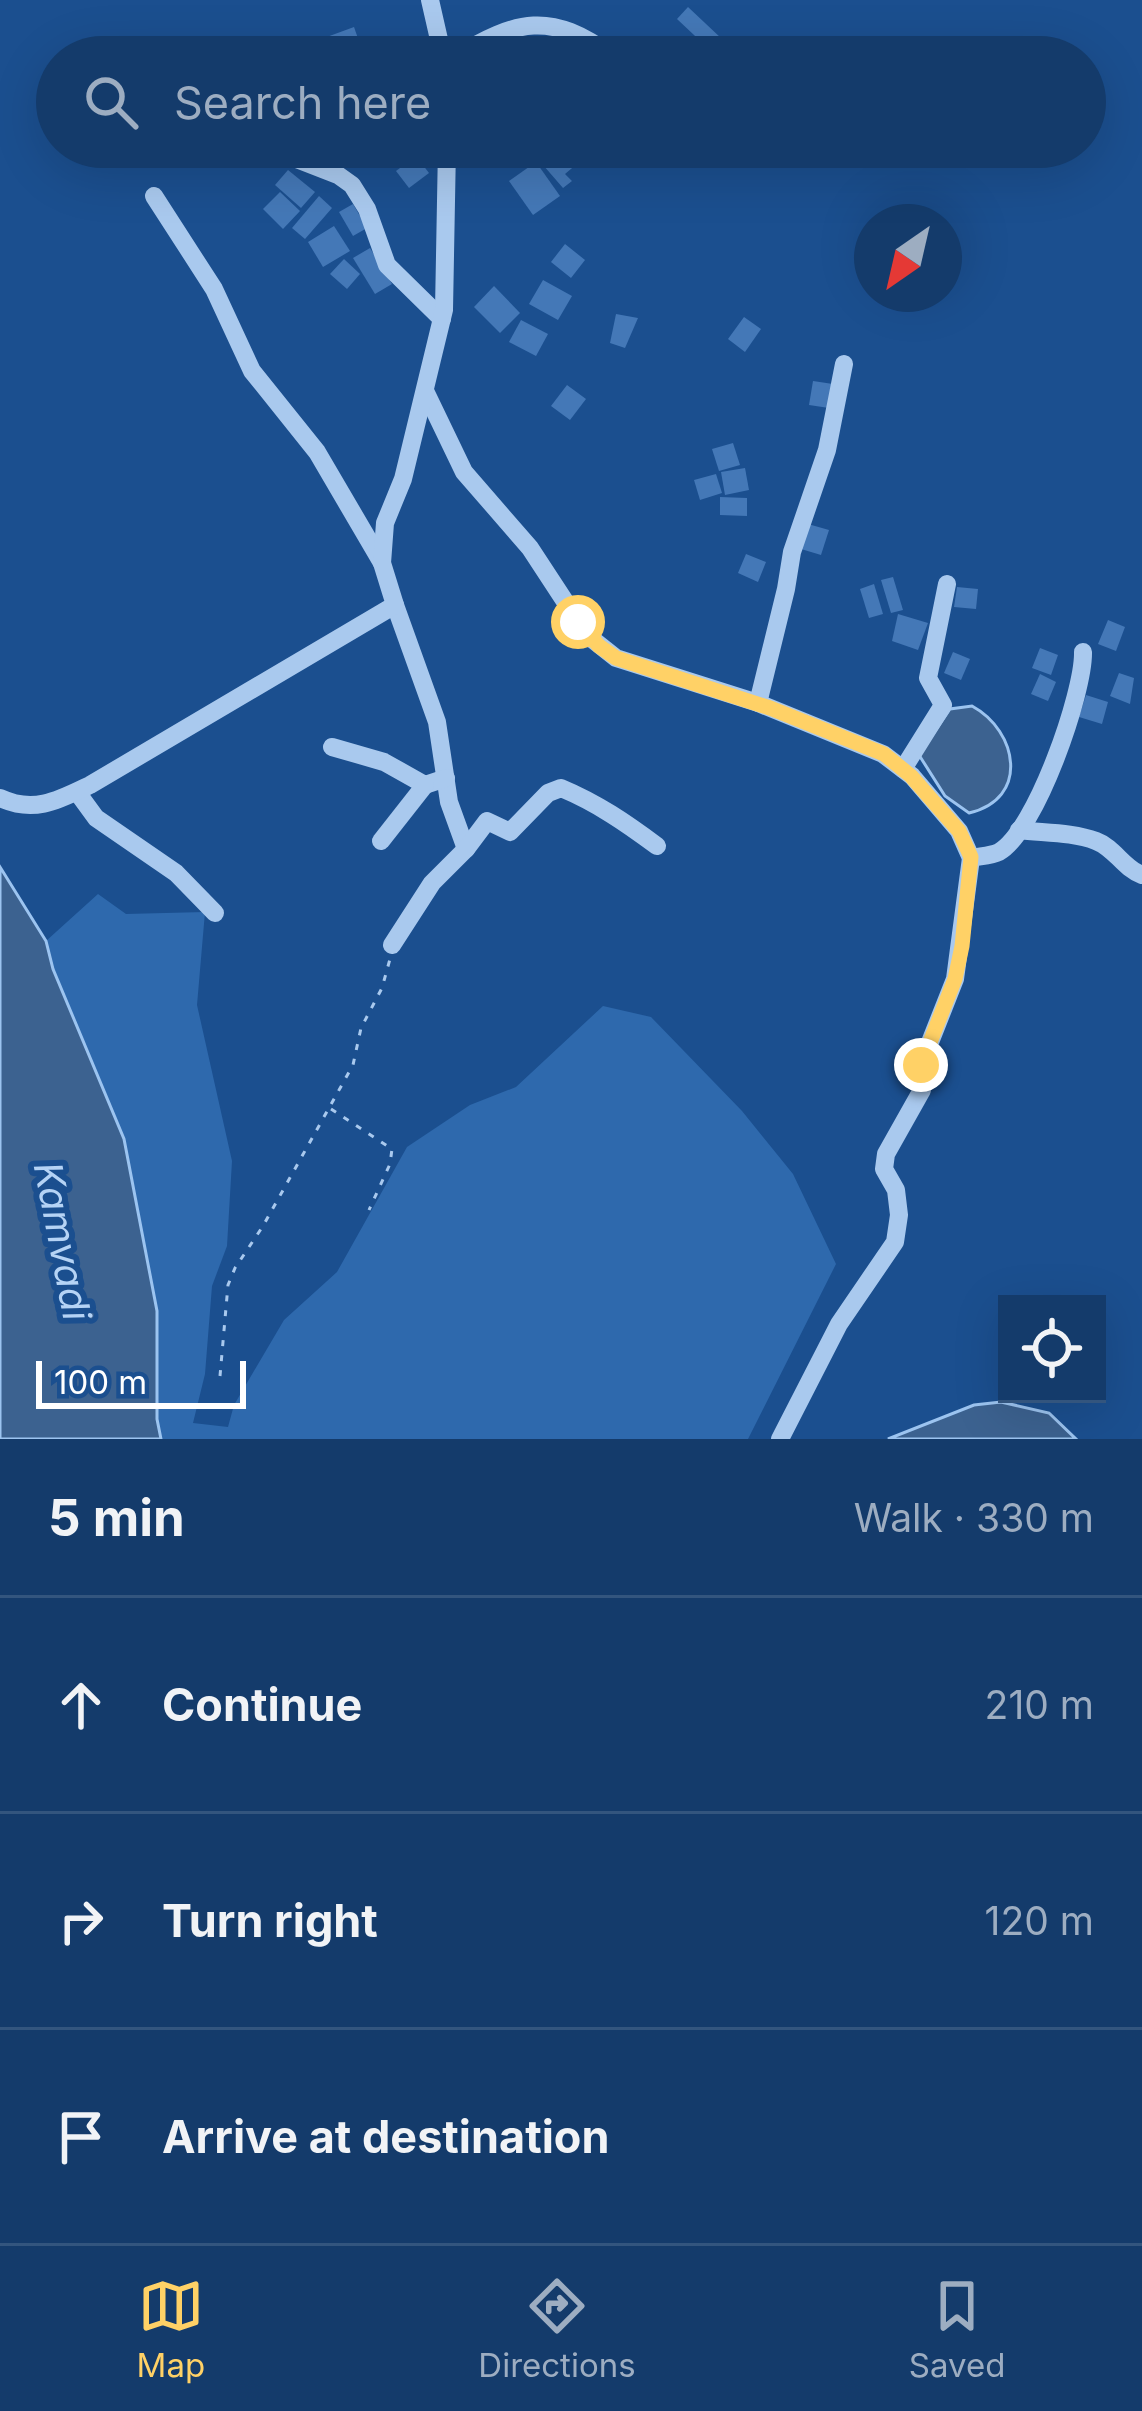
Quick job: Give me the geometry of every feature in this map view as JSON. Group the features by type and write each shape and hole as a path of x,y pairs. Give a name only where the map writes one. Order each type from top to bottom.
{"street":[{"path":"430,0 438,36"},
{"path":"491,36 532,25 568,36"},
{"path":"320,168 352,185 367,209 387,265 442,320"},
{"path":"382,563 385,523 403,479 442,320 446,168"},
{"path":"154,196 214,289 252,371 317,452 382,563 436,722 466,849"},
{"path":"758,704 792,551 827,450 844,364"},
{"path":"426,393 464,472 530,548 599,646 630,663 758,704 869,748 903,769 959,831 971,857 955,979 921,1065 922,1090 886,1154 884,1169 896,1190 899,1215 895,1242 838,1324 780,1439"},
{"path":"903,769 943,705 928,678 947,584"},
{"path":"0,798 16,806 41,806 76,792 395,605"},
{"path":"971,857 999,851 1019,830 1053,764 1079,688 1083,652"},
{"path":"332,747 357,752 425,785"},
{"path":"381,841 425,785 446,778"},
{"path":"392,945 432,883 488,821 510,832 548,793 561,788 614,814 657,846"},
{"path":"76,792 96,818 182,878 215,913"},
{"path":"1019,830 1094,840 1128,869 1142,874"}],"path":[{"path":"220,1376 228,1285 357,1054 361,1028 387,974 392,945"},
{"path":"329,1108 392,1149 390,1164 368,1210"}],"shaded area":[{"path":"98,894 126,914 205,912 197,1005 232,1161 227,1246 212,1286 205,1374 193,1423 228,1427 234,1405 284,1320 337,1272 407,1147 470,1105 516,1087 603,1006 651,1017 742,1111 793,1174 836,1264 748,1439 161,1439 46,941"}],"water":[{"path":"972,706 1000,731 1011,764 1002,794 969,813 945,796 919,755 950,709"},
{"name":"Kamvadi","path":"0,867 46,941 53,969 124,1139 157,1311 161,1439 0,1439"},
{"path":"1005,1403 1049,1413 1076,1439 888,1439 974,1405"}],"building":[{"path":"688,7 719,36 695,36 677,19"},
{"path":"354,27 357,36 329,36"},
{"path":"425,168 429,173 409,188 396,171"},
{"path":"527,168 540,168 560,196 533,215 509,181"},
{"path":"546,168 572,168 565,174 572,181 563,188"},
{"path":"288,170 315,192 301,208 275,185"},
{"path":"280,192 300,211 283,229 263,209"},
{"path":"319,196 332,208 305,239 292,228"},
{"path":"353,204 367,228 353,236 339,212"},
{"path":"334,226 350,251 323,267 308,242"},
{"path":"565,244 585,260 571,278 551,262"},
{"path":"370,248 392,284 375,294 353,258"},
{"path":"344,259 360,274 347,289 330,274"},
{"path":"543,280 572,296 558,320 529,304"},
{"path":"494,286 520,313 500,333 474,307"},
{"path":"616,314 638,318 625,348 610,343"},
{"path":"744,317 761,329 745,352 728,339"},
{"path":"521,320 548,334 536,356 509,342"},
{"path":"813,381 833,384 829,408 809,405"},
{"path":"567,385 586,399 570,420 551,406"},
{"path":"733,443 740,465 719,471 712,449"},
{"path":"745,468 749,490 725,495 721,472"},
{"path":"716,474 722,493 700,500 694,480"},
{"path":"720,497 747,498 747,516 720,515"},
{"path":"808,524 829,530 821,555 801,549"},
{"path":"746,554 766,562 758,582 738,573"},
{"path":"893,577 903,610 891,613 881,580"},
{"path":"874,584 883,614 869,618 860,589"},
{"path":"957,587 978,589 976,609 954,607"},
{"path":"898,614 928,623 918,650 892,641"},
{"path":"1108,620 1125,627 1116,651 1098,644"},
{"path":"1040,648 1058,655 1051,675 1032,668"},
{"path":"953,652 970,659 961,680 944,673"},
{"path":"1119,673 1134,678 1130,704 1110,696"},
{"path":"1040,674 1056,682 1048,701 1031,694"},
{"path":"1086,695 1108,702 1102,724 1079,717"}],"route":[{"path":"578,622 616,658 770,708 884,754 911,776 959,831 971,857 962,946 955,979 921,1065"}]}
